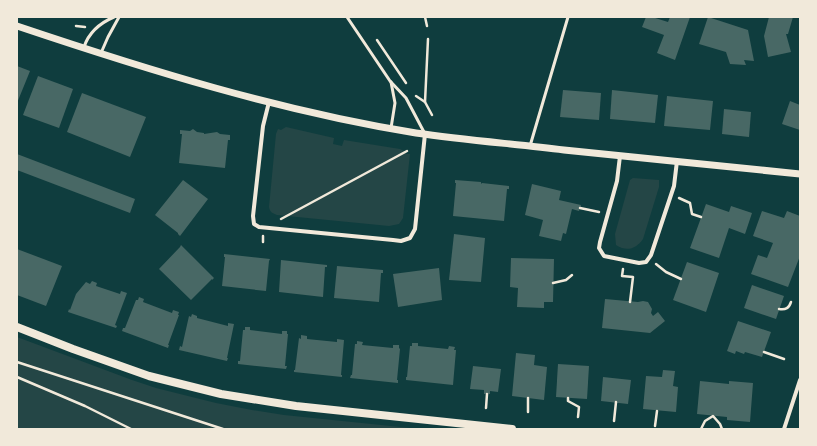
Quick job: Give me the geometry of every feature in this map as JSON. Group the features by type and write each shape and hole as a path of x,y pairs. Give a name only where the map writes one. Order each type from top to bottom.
{"main road":[{"path":"17,327 139,372 186,386 221,394 296,406 512,429"}],"street":[{"path":"17,26 192,82 269,102 391,128 425,134 530,146 800,174"},
{"path":"269,102 263,126 252,216 254,224 264,228 401,241 410,238 415,230 425,134"},
{"path":"620,156 617,181 600,242 600,252 604,256 642,263 646,262 648,259 671,195 675,180 677,162"},
{"path":"784,429 800,380"}],"lane":[{"path":"83,48 87,38 95,29 114,17"},
{"path":"101,54 108,36 119,17"},
{"path":"347,17 390,81 406,98 425,134"},
{"path":"530,146 568,17"},
{"path":"390,81 395,103 391,128"}],"path":[{"path":"425,17 427,26"},
{"path":"425,102 428,39"},
{"path":"377,40 411,89"},
{"path":"415,95 425,102 432,115"},
{"path":"263,242 264,228 407,151"},
{"path":"671,195 690,203 692,214 701,217"},
{"path":"580,208 608,214"},
{"path":"648,259 666,272 681,279"},
{"path":"625,260 622,276 633,277 630,302"},
{"path":"553,283 566,280 572,275"},
{"path":"779,309 784,310 789,307 791,302"},
{"path":"764,352 784,359"},
{"path":"17,362 49,374 223,429"},
{"path":"17,377 85,406 131,429"},
{"path":"486,408 487,394"},
{"path":"528,398 528,412"},
{"path":"568,398 568,401 579,407 578,417"},
{"path":"614,421 616,402"},
{"path":"655,426 657,411"},
{"path":"701,429 702,424 712,416 720,424 722,429"}],"shaded area":[{"path":"286,127 334,138 333,144 342,146 344,140 400,149 406,152 406,154 410,154 403,218 399,224 389,226 277,215 272,212 269,207 276,134 278,129 281,130"},
{"path":"633,178 659,180 659,187 643,239 634,247 628,249 616,245 615,234 630,180"},
{"path":"17,337 156,388 216,403 284,415 420,429 17,429"}],"building":[{"path":"646,17 652,17 668,22 670,17 690,17 675,60 657,53 664,35 642,27"},
{"path":"708,17 748,30 754,61 744,60 746,65 730,64 726,52 699,44"},
{"path":"769,17 793,17 788,34 786,34 791,52 768,57 764,36"},
{"path":"17,66 30,71 17,103"},
{"path":"38,76 73,89 59,128 23,115"},
{"path":"563,90 601,93 599,120 560,117"},
{"path":"612,90 658,95 655,123 610,119"},
{"path":"82,93 146,117 130,157 67,132"},
{"path":"667,96 713,101 710,130 664,126"},
{"path":"790,101 800,105 800,130 782,124"},
{"path":"724,109 751,112 749,137 722,134"},
{"path":"193,129 204,134 217,132 220,134 230,135 230,140 228,140 225,168 179,163 182,134 180,134 180,130 190,131"},
{"path":"17,154 135,199 130,213 17,170"},
{"path":"183,180 208,199 180,236 155,215"},
{"path":"455,180 509,186 509,189 507,189 504,221 453,216"},
{"path":"532,184 561,191 559,200 581,205 579,211 572,209 566,234 563,233 561,241 539,236 543,220 525,215"},
{"path":"706,204 729,212 731,206 752,213 745,234 729,228 719,258 690,248"},
{"path":"762,211 784,218 787,211 800,216 800,256 788,287 751,274 758,255 767,258 773,243 753,236"},
{"path":"454,234 485,238 481,282 449,280"},
{"path":"181,245 214,278 191,300 159,269"},
{"path":"17,249 62,266 46,306 17,295"},
{"path":"224,254 270,259 266,291 222,286"},
{"path":"511,258 554,259 553,302 544,302 544,308 517,307 518,288 510,287"},
{"path":"281,260 327,265 327,267 325,267 323,297 279,292"},
{"path":"687,262 719,273 706,312 673,300"},
{"path":"337,266 383,270 383,273 381,273 379,302 334,298"},
{"path":"439,268 442,300 398,307 393,274"},
{"path":"92,281 97,283 96,286 120,294 121,291 127,293 115,325 117,326 116,328 68,312 76,294 86,282 90,284"},
{"path":"752,285 784,296 776,319 744,308"},
{"path":"139,297 144,299 143,302 172,313 173,310 179,312 168,348 122,331 123,328 125,328 136,300 138,300"},
{"path":"605,299 648,302 652,309 651,313 653,316 658,312 665,321 650,333 602,328"},
{"path":"192,314 197,316 197,318 228,326 228,323 234,324 227,361 179,350 180,346 182,347 189,316 191,317"},
{"path":"738,321 771,332 762,357 745,352 744,354 736,351 735,354 727,351"},
{"path":"245,327 250,327 250,330 282,334 282,331 287,331 286,369 238,364 238,361 240,361 243,330 245,330"},
{"path":"301,335 307,336 307,339 337,342 337,339 344,340 342,377 294,372 299,338 301,339"},
{"path":"357,341 363,342 362,345 393,348 393,345 399,345 398,383 350,378 352,375 355,344 357,344"},
{"path":"412,343 418,343 418,346 448,349 449,346 455,347 453,385 406,380 410,346 412,346"},
{"path":"516,353 535,355 534,365 547,367 544,400 512,396"},
{"path":"558,364 589,366 587,399 556,397"},
{"path":"473,366 501,369 498,392 490,391 490,394 484,394 484,390 470,389"},
{"path":"663,370 675,371 673,386 678,387 676,412 643,409 646,376 662,377"},
{"path":"603,377 631,380 628,404 601,401"},
{"path":"700,381 729,384 729,381 753,383 750,422 727,420 727,417 697,414"}]}
